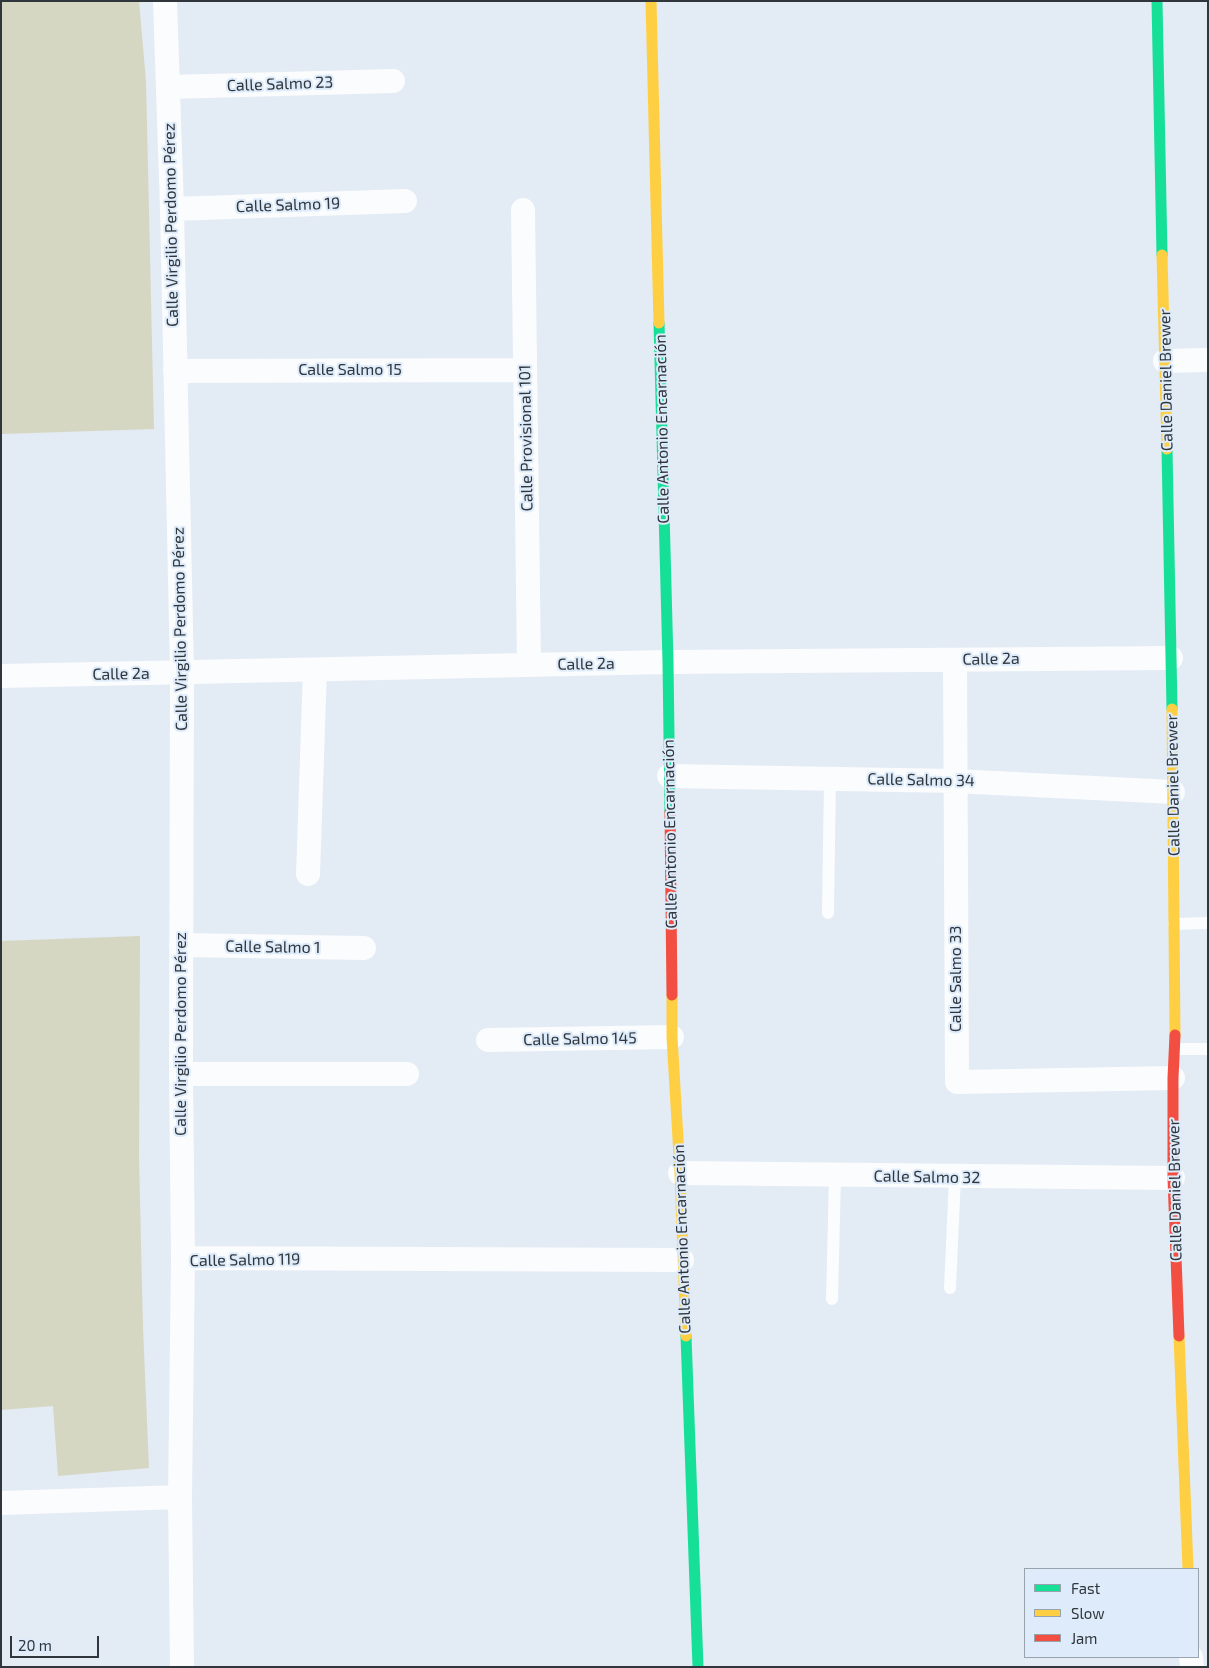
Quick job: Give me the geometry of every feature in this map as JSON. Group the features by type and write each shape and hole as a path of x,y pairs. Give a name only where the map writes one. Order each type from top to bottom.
{"street":[{"name":"Calle Virgilio Perdomo Pérez","path":"165,1 172,209 182,672 181,1074 183,1258"},
{"name":"Calle Antonio Encarnación","path":"651,1 668,662 672,1037 680,1173 698,1667"},
{"name":"Calle Daniel Brewer","path":"1157,1 1171,658 1175,1049 1173,1078 1173,1178 1188,1568"},
{"name":"Calle Salmo 23","path":"168,87 393,81"},
{"name":"Calle Salmo 19","path":"172,209 405,200"},
{"name":"Calle Provisional 101","path":"523,210 528,665"},
{"path":"1165,361 1208,360"},
{"name":"Calle Salmo 15","path":"175,370 525,370"},
{"name":"Calle 2a","path":"1,676 668,662 1171,658"},
{"name":"Calle Salmo 33","path":"955,660 957,1082 1173,1078"},
{"path":"308,874 315,670"},
{"name":"Calle Salmo 34","path":"669,776 955,781 1172,792"},
{"name":"Calle Salmo 1","path":"181,946 364,948"},
{"name":"Calle Salmo 145","path":"488,1040 672,1037"},
{"path":"181,1074 407,1074"},
{"name":"Calle Salmo 32","path":"680,1173 1173,1178"},
{"name":"Calle Salmo 119","path":"182,1667 180,1497 183,1258 682,1260"},
{"path":"1,1502 180,1497"}],"lane":[{"path":"828,912 830,778"},
{"path":"1174,924 1208,924"},
{"path":"1175,1049 1208,1049"},
{"path":"832,1299 834,1176"},
{"path":"950,1288 955,1177"}],"green space":[{"path":"1,1 139,1 146,81 154,429 1,434"},
{"path":"140,936 139,1157 149,1468 58,1476 53,1406 1,1410 1,941"}],"traffic: fast":[{"path":"1157,1 1162,255"},
{"path":"659,323 670,812"},
{"path":"1167,449 1172,709"},
{"path":"686,1336 698,1667"}],"traffic: slow":[{"path":"651,1 659,323"},
{"path":"1162,255 1167,449"},
{"path":"1172,709 1175,1035"},
{"path":"672,995 672,1037 680,1173 686,1336"},
{"path":"1179,1336 1188,1568"}],"traffic: jam":[{"path":"670,812 672,995"},
{"path":"1175,1035 1173,1178 1179,1336"}]}
